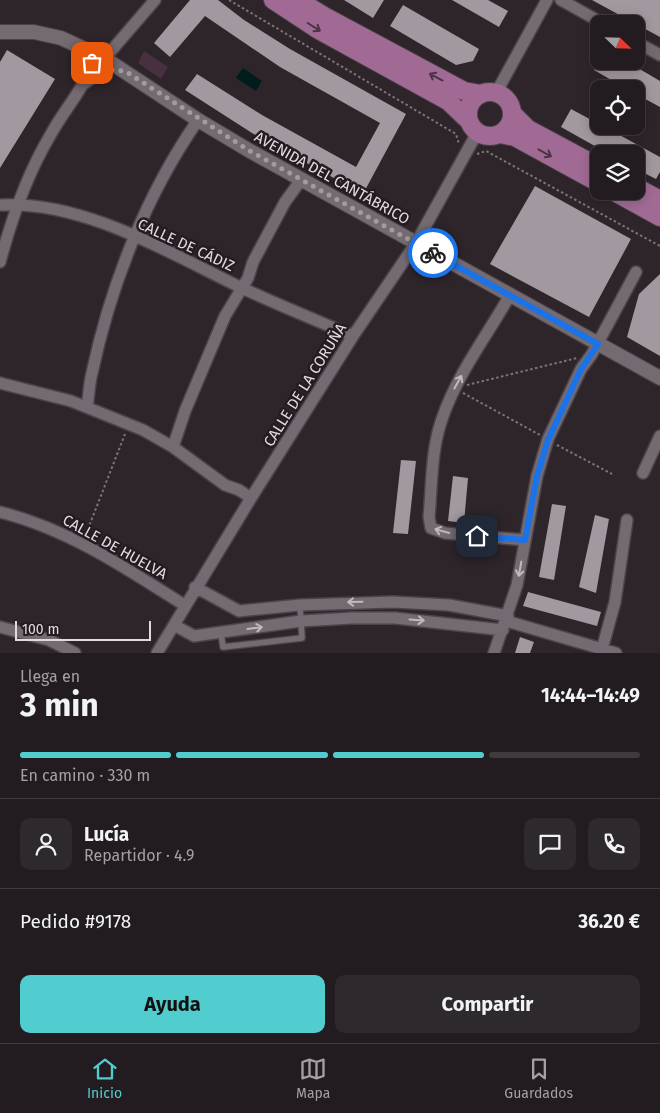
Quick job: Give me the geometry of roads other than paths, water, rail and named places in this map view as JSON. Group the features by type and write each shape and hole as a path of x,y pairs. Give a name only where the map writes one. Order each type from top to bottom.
{"main road":[{"path":"273,0 317,29 448,101 473,126 493,137 507,129 512,113"},
{"path":"298,0 324,16 464,91 489,93 507,100 512,113 528,129 590,162"},
{"path":"473,126 470,104 489,93"},
{"path":"500,134 515,137 590,178"},
{"path":"645,192 660,200"},
{"path":"629,200 660,217"}],"street":[{"path":"0,262 17,204 32,168 51,133 85,83 155,0"},
{"path":"561,0 590,16"},
{"path":"489,93 543,2"},
{"path":"0,32 34,32 66,39 81,47 100,64"},
{"path":"645,47 660,55"},
{"name":"AVENIDA DEL CANTÁBRICO","path":"100,64 125,71 198,120 301,180 510,295 595,349 660,378"},
{"path":"87,407 93,366 134,237 181,144 198,120"},
{"name":"CALLE DE LA CORUÑA","path":"157,653 184,605 251,498 354,336 416,243 467,151 473,126"},
{"path":"173,447 185,411 225,316 242,288 280,210 301,180"},
{"name":"CALLE DE CÁDIZ","path":"0,205 17,204 60,210 134,237 242,288 354,336"},
{"path":"494,653 517,585 537,476 548,440 581,369 595,349 636,272"},
{"path":"510,295 455,388 441,421 435,447 429,517 431,528 444,532 525,540"},
{"path":"0,383 87,407 129,424 173,447 225,485 239,490 251,498"},
{"path":"643,473 660,436"},
{"name":"CALLE DE HUELVA","path":"0,512 52,528 83,543 184,605"},
{"path":"602,650 615,602 627,520"},
{"path":"195,587 239,611 300,604 351,602 421,604 465,608 616,653"},
{"path":"174,625 194,636 301,621 395,618 507,619"},
{"path":"0,627 49,640 76,653"}],"lane":[{"path":"221,632 223,648 302,638 300,604"}],"water":[{"path":"243,68 262,81 256,91 236,78"}]}
